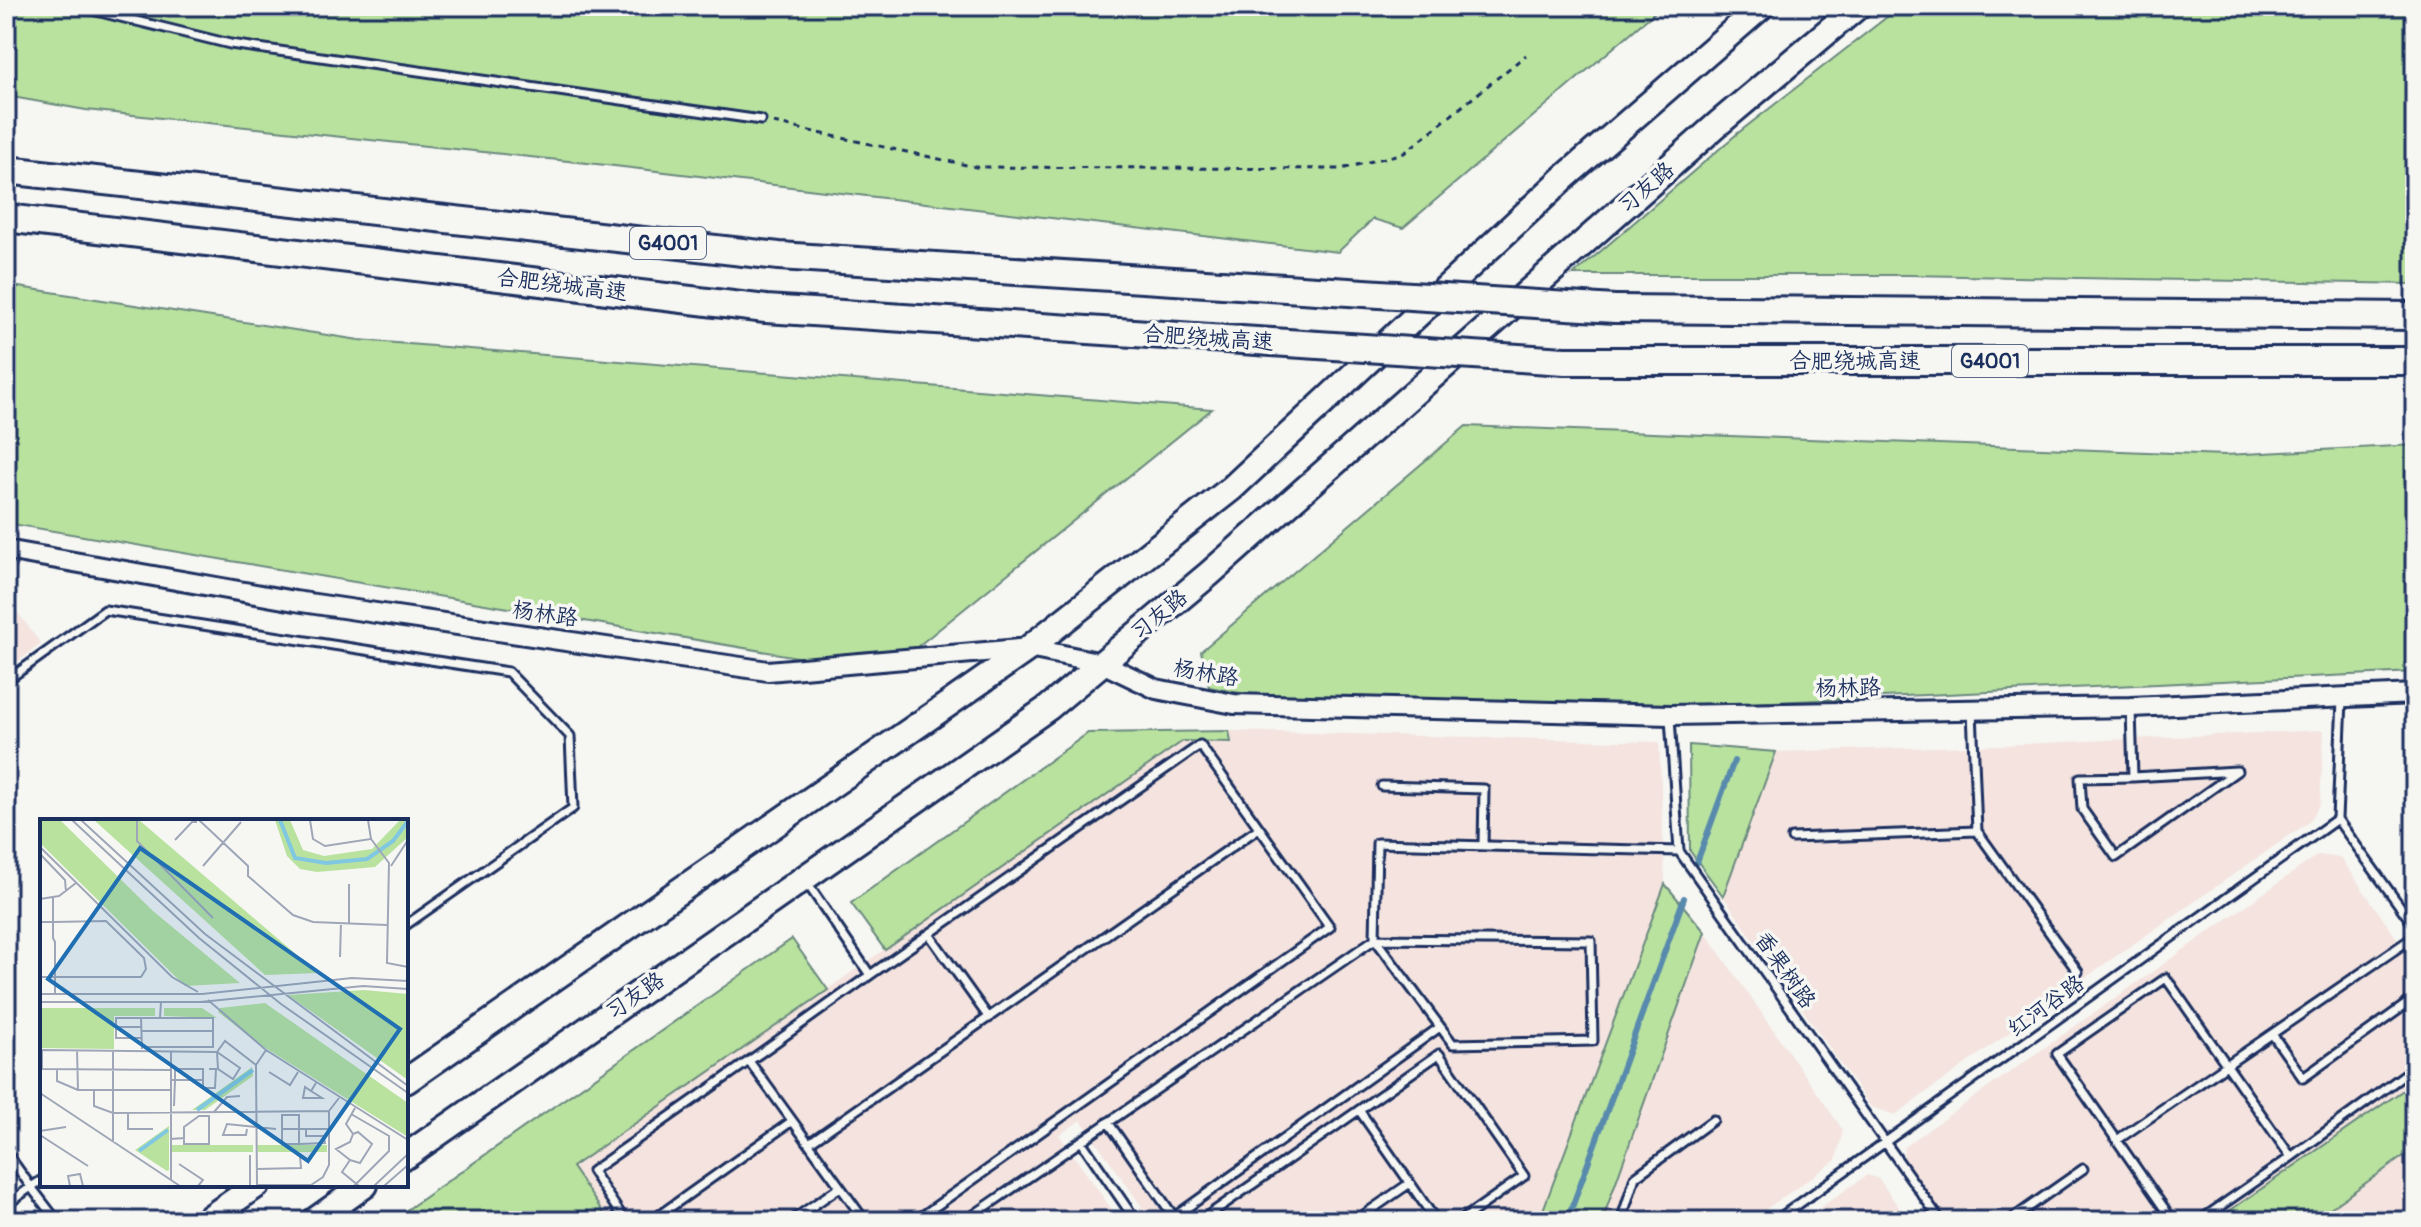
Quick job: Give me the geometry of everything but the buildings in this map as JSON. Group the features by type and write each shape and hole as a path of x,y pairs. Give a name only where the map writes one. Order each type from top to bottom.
{"highway":[{"name":"G4001","path":"6,170 779,256 1615,309 2415,316"},
{"name":"合肥绕城高速","path":"6,218 766,309 1565,361 2415,361"}],"main road":[{"path":"408,1080 1029,648 1232,488 1566,176 1762,6"},
{"name":"习友路","path":"408,1155 1048,708 1209,574 1719,123 1858,6"},
{"path":"205,1221 254,1187"},
{"path":"314,1221 362,1187"}],"street":[{"name":"杨林路","path":"6,550 295,601 768,671 1029,648 1102,663 1156,689 1234,704 1670,715 2131,707 2415,694"}],"lane":[{"path":"76,6 230,44 761,120"},
{"path":"6,681 105,610 508,672 570,736 573,808 408,924"},
{"path":"2342,699 2337,819 2415,927"},
{"path":"2131,707 2133,777"},
{"path":"1972,709 1977,831 2078,972"},
{"path":"965,1221 1375,939 1591,941 1593,1041 1453,1044 1375,939 1377,843 1679,851 1670,715"},
{"path":"625,1221 592,1171 1200,745 1330,927 915,1221"},
{"path":"2237,771 2116,857 2082,809 2080,778 2133,777 2237,771"},
{"path":"1382,786 1484,789 1483,846"},
{"name":"红河谷路","path":"1775,1221 2337,819"},
{"path":"809,1143 1259,828"},
{"path":"1792,838 1977,831"},
{"name":"香果树路","path":"1679,851 1941,1221"},
{"path":"804,878 870,975"},
{"path":"929,934 989,1018"},
{"path":"2117,1140 2415,936"},
{"path":"2173,1221 2057,1054 2166,978 2291,1157"},
{"path":"2272,1034 2303,1078 2415,998"},
{"path":"1108,1122 1174,1217 1440,1027"},
{"path":"1200,1221 1439,1054 1524,1176 1460,1221"},
{"path":"749,1061 865,1221"},
{"path":"2199,1221 2415,1067"},
{"path":"1359,1110 1436,1221"},
{"path":"1621,1221 1635,1177 1713,1120"},
{"path":"651,1221 792,1121"},
{"path":"1081,1141 1136,1221"},
{"path":"6,1152 57,1221"},
{"path":"2009,1221 2083,1169"},
{"path":"6,1205 40,1181"},
{"path":"1355,1221 1410,1183"},
{"path":"791,1221 840,1187"}],"path":[{"path":"761,120 976,167 1341,169 1404,153 1526,55"}],"shaded area":[{"path":"6,597 41,644 6,670"},
{"path":"2324,730 2320,804 2309,822 1895,1115 1871,1107 1723,896 1776,752"},
{"path":"1229,731 1659,742 1665,884 1539,1221 1152,1221 1081,1120 1059,1135 1120,1221 609,1221 572,1167 1184,741 1230,742"},
{"path":"2318,855 2341,858 2415,965 2415,1082 2215,1221 1946,1221 1903,1161 1904,1147"},
{"path":"1705,932 1843,1130 1836,1160 1749,1221 1602,1221"},
{"path":"2415,1148 2415,1221 2312,1221"},
{"path":"1867,1175 1879,1179 1908,1221 1801,1221"}],"green space":[{"path":"6,6 1662,6 1403,228 1373,219 1338,252 606,165 86,110 6,96"},
{"path":"1901,6 2415,6 2415,284 1909,275 1573,275 1738,133"},
{"path":"6,285 359,340 1212,409 886,672 6,523"},
{"path":"1466,426 2225,455 2415,445 2415,672 1602,710 1267,698 1209,687 1201,651"},
{"path":"1229,731 1231,742 1183,741 885,950 851,903 1088,733"},
{"path":"1689,745 1776,752 1723,896 1690,851"},
{"path":"1665,884 1705,932 1602,1221 1539,1221"},
{"path":"792,939 828,990 572,1167 609,1221 391,1221"},
{"path":"2415,1082 2415,1148 2312,1221 2215,1221"}],"waterway":[{"path":"1697,862 1734,761"},
{"path":"1567,1221 1684,898"}]}
